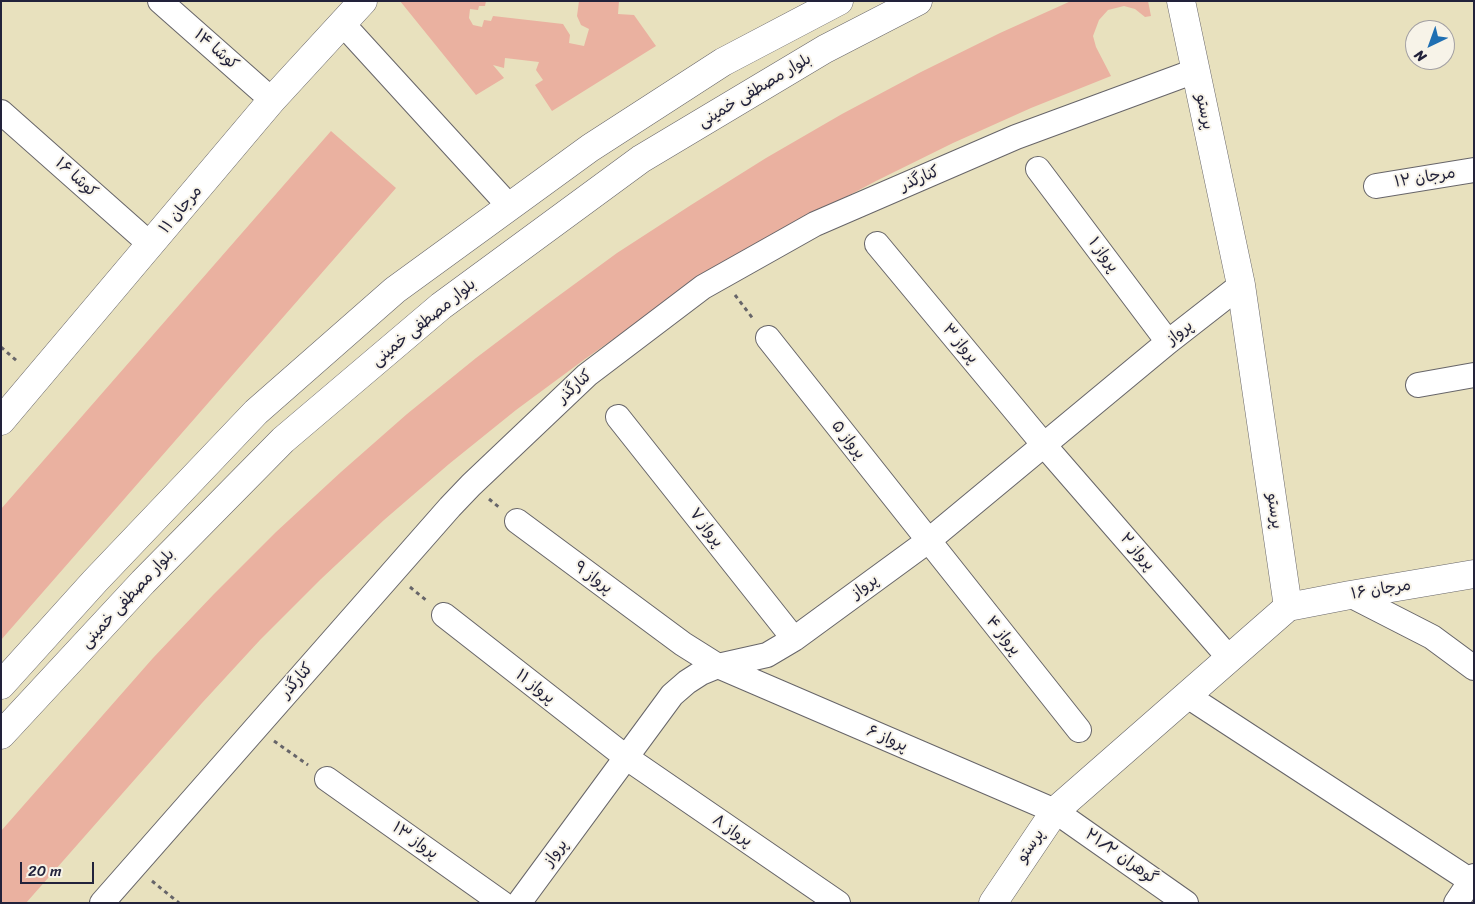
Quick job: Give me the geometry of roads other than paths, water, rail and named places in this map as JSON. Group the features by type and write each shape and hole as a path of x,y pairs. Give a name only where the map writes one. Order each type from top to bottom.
{"main road":[{"name":"مرجان ۱۱","path":"1,421 272,100 363,1"},
{"path":"1,685 95,581 256,412 395,290 590,148 722,62 839,1"},
{"name":"بلوار مصطفی خمینی","path":"1,735 143,582 283,440 441,306 641,159 825,49 918,1"},
{"name":"پرستو","path":"993,903 1055,811 1288,607 1242,285 1181,1"},
{"name":"مرجان ۱۶","path":"1288,607 1474,574"}],"street":[{"name":"کوشا ۱۴","path":"160,1 272,100"},
{"path":"342,23 510,207"},
{"name":"کنارگذر","path":"102,903 471,485 587,374 703,287 815,224 1016,137 1195,71"},
{"name":"کوشا ۱۶","path":"1,112 151,245"},
{"name":"پرواز ۱","path":"1038,169 1168,342"},
{"name":"مرجان ۱۲","path":"1376,186 1474,170"},
{"name":"پرواز ۳","path":"877,244 1044,445"},
{"name":"پرواز","path":"519,903 672,695 701,673 718,666 767,655 794,639 928,541 1168,342 1242,285"},
{"name":"پرواز ۵","path":"768,338 928,541"},
{"path":"1418,384 1474,375"},
{"name":"پرواز ۷","path":"618,417 794,639"},
{"name":"پرواز ۲","path":"1044,445 1230,659"},
{"name":"پرواز ۹","path":"517,522 683,644 718,666"},
{"name":"پرواز ۴","path":"928,541 1079,730"},
{"path":"1350,595 1432,637 1474,668"},
{"name":"پرواز ۱۱","path":"444,615 627,758"},
{"name":"پرواز ۶","path":"718,666 1055,811"},
{"path":"1186,695 1472,879 1456,903"},
{"name":"پرواز ۸","path":"627,758 838,903"},
{"name":"پرواز ۱۳","path":"328,779 502,903"},
{"name":"گوهران ۲۱/۲","path":"1055,811 1186,903"}]}
